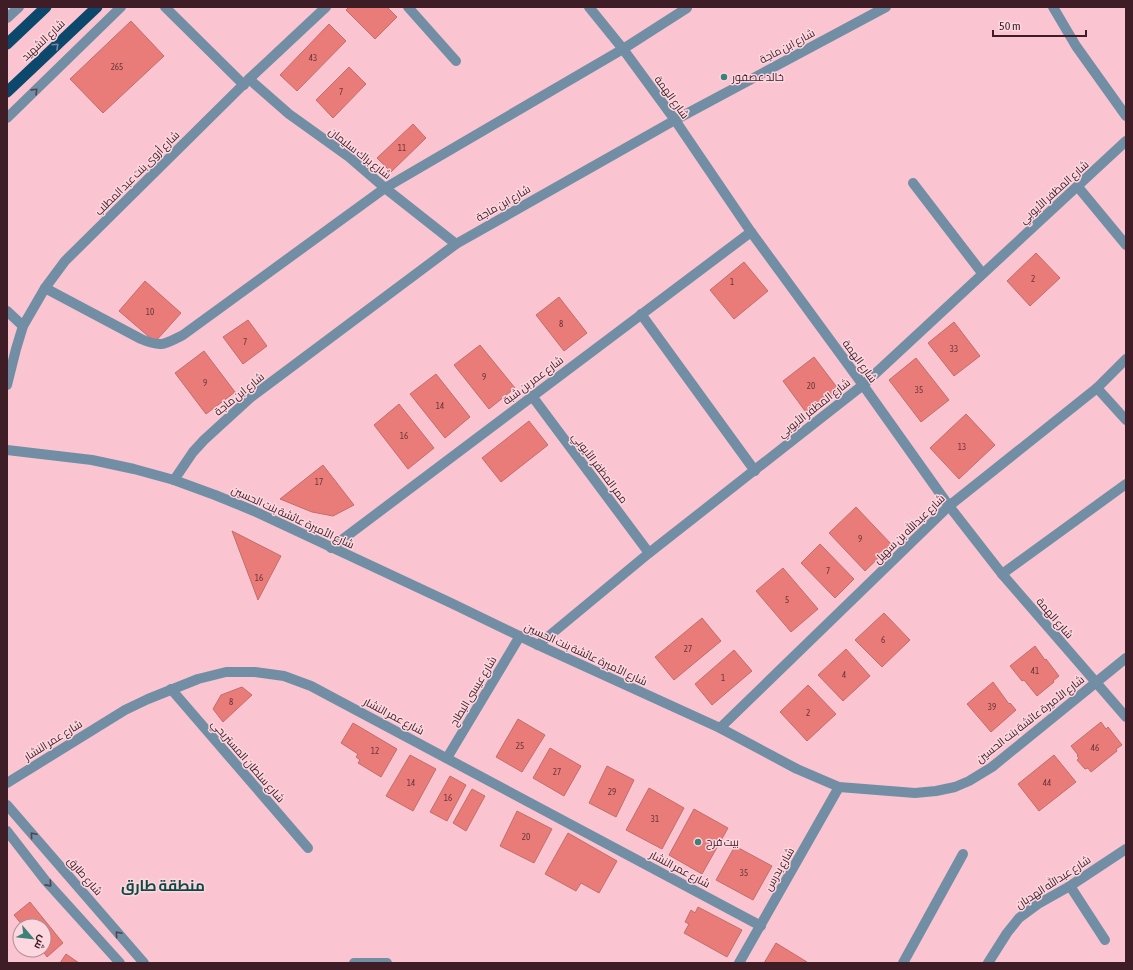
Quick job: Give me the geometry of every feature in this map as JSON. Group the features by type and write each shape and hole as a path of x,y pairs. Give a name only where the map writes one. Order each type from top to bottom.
{"highway":[{"name":"شارع الشهيد","path":"7,44 46,7"},
{"name":"شارع الشهيد","path":"7,92 97,7"}],"street":[{"path":"7,18 19,7"},
{"path":"7,118 121,7"},
{"name":"شارع براك سليمان","path":"165,7 246,82 348,157 456,244"},
{"name":"شارع أروى بنت عبد المطلب","path":"7,385 23,326 45,288 66,261 246,82 326,7"},
{"path":"408,7 456,61"},
{"name":"شارع الهمة","path":"589,7 675,120 751,232 949,506 1002,574 1126,717"},
{"name":"شارع ابن ماجة","path":"174,480 193,452 204,440 250,398 456,244 675,120 886,7"},
{"path":"1053,7 1076,46 1126,116"},
{"path":"45,288 153,344 161,345 167,343 184,335 385,188 623,50 687,8"},
{"name":"شارع المظفر الأيوبي","path":"538,645 649,554 863,385 982,273 1078,188 1126,141"},
{"path":"913,183 982,273"},
{"path":"1078,188 1126,245"},
{"name":"شارع عمر بن شبة","path":"331,548 751,232"},
{"path":"7,311 23,326"},
{"path":"641,314 755,470"},
{"name":"شارع عبدالله بن سهيل","path":"720,728 949,506 1097,388 1126,359"},
{"path":"1097,388 1126,420"},
{"name":"ممر المظفر الأيوبي","path":"532,396 649,554"},
{"name":"شارع الأميرة عائشة بنت الحسين","path":"7,450 92,460 134,469 174,480 215,495 720,728 797,769 839,787 915,793 956,787 992,767 1126,658"},
{"path":"1002,574 1126,484"},
{"name":"شارع عيسى البطاح","path":"447,758 520,636"},
{"name":"شارع عمر النشار","path":"7,783 125,710 198,678 226,672 255,672 284,676 311,686 761,926"},
{"name":"شارع سلطان المستريحي","path":"171,690 308,848"},
{"name":"شارع بدرس","path":"739,963 839,787"},
{"name":"شارع طارق","path":"7,805 144,963"},
{"path":"7,831 45,880 120,963"},
{"name":"شارع عبدالله الهدبان","path":"988,963 1007,933 1019,918 1038,904 1070,886 1126,849"},
{"path":"903,963 963,854"},
{"path":"1070,886 1105,940"},
{"path":"354,963 387,963"}],"building":[{"path":"349,7 387,7 397,17 375,39 346,10"},
{"path":"131,21 164,56 103,113 70,79"},
{"path":"329,24 346,41 297,91 280,75"},
{"path":"349,67 366,84 333,118 316,100"},
{"path":"413,124 426,138 391,172 377,158"},
{"path":"1036,253 1060,278 1030,306 1007,281"},
{"path":"744,262 768,291 734,319 710,290"},
{"path":"145,281 181,313 155,342 119,311"},
{"path":"559,297 587,333 564,351 536,315"},
{"path":"248,320 267,346 243,364 223,337"},
{"path":"954,322 980,356 954,376 928,343"},
{"path":"480,345 515,388 489,409 454,365"},
{"path":"204,351 235,392 206,414 175,373"},
{"path":"814,357 839,390 808,415 783,381"},
{"path":"916,358 949,400 921,422 889,380"},
{"path":"436,374 470,417 445,438 410,394"},
{"path":"399,404 434,448 408,469 374,425"},
{"path":"966,414 995,445 959,479 930,448"},
{"path":"529,421 548,445 501,482 482,458"},
{"path":"323,465 354,505 333,516 312,512 280,499"},
{"path":"856,507 892,545 865,571 829,533"},
{"path":"232,531 281,556 258,600"},
{"path":"820,544 854,579 835,598 801,563"},
{"path":"783,568 818,609 791,632 756,591"},
{"path":"884,613 910,640 882,667 855,640"},
{"path":"702,618 721,641 674,680 655,657"},
{"path":"1035,646 1059,676 1037,696 1010,666"},
{"path":"846,649 870,676 843,701 818,675"},
{"path":"734,650 752,671 712,705 695,684"},
{"path":"993,682 1009,704 1010,703 1016,710 991,732 967,704"},
{"path":"808,685 836,714 807,741 780,712"},
{"path":"242,687 252,695 223,722 213,709 221,695"},
{"path":"518,719 545,735 522,772 496,757"},
{"path":"1101,722 1106,729 1108,727 1122,745 1116,749 1117,751 1091,772 1088,768 1085,769 1077,760 1079,758 1077,756 1078,755 1071,746"},
{"path":"353,723 397,749 381,777 358,763 360,760 356,757 358,754 341,743"},
{"path":"550,748 581,766 564,796 533,778"},
{"path":"410,755 436,769 413,811 386,796"},
{"path":"1054,755 1076,782 1039,811 1018,784"},
{"path":"607,766 634,780 616,817 589,803"},
{"path":"450,776 466,785 447,821 430,812"},
{"path":"649,788 684,808 662,849 626,830"},
{"path":"472,789 485,796 466,831 453,823"},
{"name":"بيت فرح","path":"694,809 728,828 702,874 669,855"},
{"path":"517,811 552,829 534,863 500,846"},
{"path":"568,833 617,861 599,893 581,883 576,891 545,874"},
{"path":"735,846 772,866 753,900 716,880"},
{"path":"30,902 43,918 16,918 14,915"},
{"path":"698,907 742,930 727,957 684,933 689,924 685,922 691,910 695,913"},
{"path":"52,929 63,943 52,953"},
{"path":"776,943 807,962 764,963"},
{"path":"66,954 79,963 60,963"}],"place":[{"name":"خالد عصفور","path":"724,77"},
{"name":"بيت فرح","path":"698,842"}],"district":[{"name":"منطقة طارق","path":"163,885"}]}
